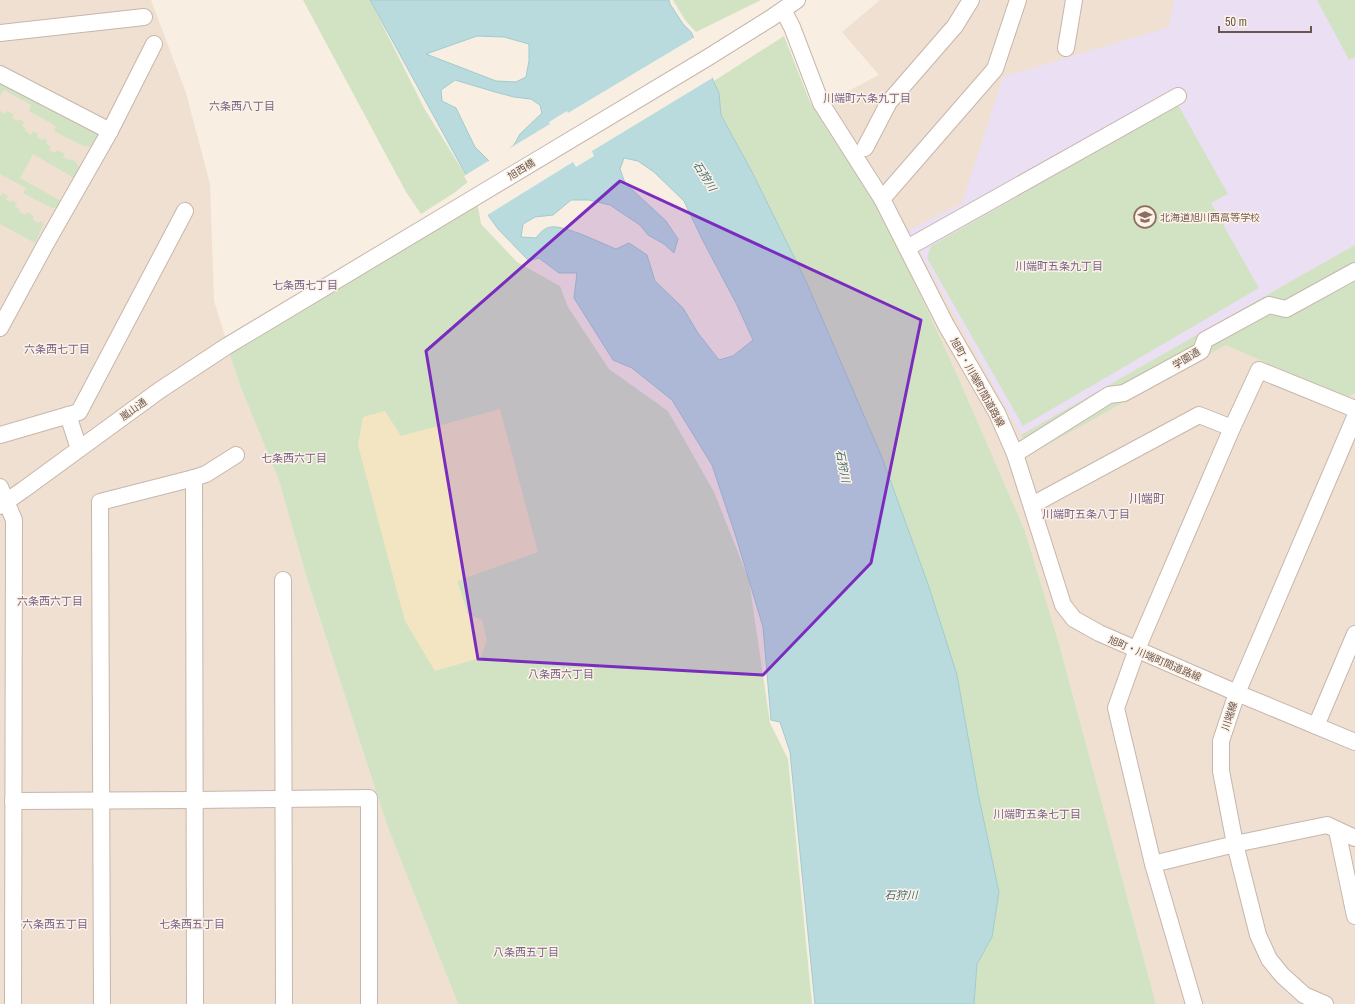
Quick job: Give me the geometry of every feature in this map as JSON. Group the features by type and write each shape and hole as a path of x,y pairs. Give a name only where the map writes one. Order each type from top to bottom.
{"street":[{"path":"777,14 796,0"},
{"path":"865,148 889,102 955,26 971,0"},
{"path":"882,199 995,69 1018,0"},
{"path":"1066,48 1074,0"},
{"name":"旭町・川端町間道路線","path":"777,14 792,28 821,103 882,199 946,325 997,413 1015,454 1063,605 1074,619 1099,634 1355,742"},
{"name":"旭西橋","path":"271,320 707,58 777,14"},
{"path":"0,33 144,17"},
{"path":"0,328 110,131 154,44"},
{"path":"0,74 110,131"},
{"path":"907,248 1178,96"},
{"path":"0,435 79,412 185,211"},
{"name":"学園通","path":"1015,454 1109,395 1124,393 1202,351 1206,340 1270,305 1286,309 1355,271"},
{"name":"嵐山通","path":"3,504 160,390 227,346 271,320"},
{"path":"1194,1004 1153,864 1116,708 1137,649 1232,428 1259,370 1355,409"},
{"path":"68,415 79,449"},
{"path":"1032,505 1199,415 1232,428"},
{"name":"川端線","path":"1325,1004 1304,995 1282,976 1269,959 1258,935 1235,844 1221,771 1221,741 1236,693 1355,417"},
{"path":"102,1004 100,502 206,474 236,456"},
{"path":"194,478 195,1004"},
{"path":"0,487 3,504 14,520 12,1004"},
{"path":"283,580 284,1004"},
{"path":"1316,726 1353,644"},
{"path":"13,801 369,798 369,1004"},
{"path":"1153,864 1235,844 1327,826 1355,838"},
{"path":"1337,830 1355,916"}],"highlighted area":[{"path":"620,181 921,320 871,563 763,675 478,659 426,351"}],"shaded area":[{"path":"0,0 151,0 186,93 210,184 214,301 241,388 279,481 308,582 387,825 458,1004 0,1004"},
{"path":"880,0 1355,0 1355,1004 1156,1004 1060,647 1025,531 959,379 831,100 879,75 842,32"},
{"name":"北海道旭川西高等学校","path":"1174,0 1355,0 1355,245 1021,435 908,231 962,203 1003,77 1169,27"}],"green space":[{"path":"303,0 370,0 424,108 469,181 454,193 421,214 406,192"},
{"path":"673,0 761,0 696,32 685,20"},
{"path":"1317,0 1355,0 1355,57 1349,60"},
{"path":"784,36 810,102 836,143 876,198 959,379 1025,531 1060,647 1156,1004 974,1004 977,964 992,937 999,892 978,793 881,455 805,279 752,172 721,115 719,93 714,81"},
{"path":"0,74 104,127 93,147 83,146 54,131 56,126 29,111 31,105 4,90 0,96"},
{"path":"1178,105 1228,194 1211,203 1259,288 1023,426 927,258 931,246"},
{"path":"0,111 5,114 7,111 14,114 12,118 18,121 19,119 24,122 22,126 26,129 25,131 31,135 33,131 38,134 37,137 48,141 46,144 51,147 49,150 55,153 57,150 65,154 63,157 75,161 81,169 76,179 33,154 20,178 63,202 60,207 52,208 23,193 26,188 0,174"},
{"path":"2,193 8,196 6,200 11,202 12,200 17,203 15,207 20,209 19,212 25,215 26,212 34,216 33,220 39,223 40,221 44,223 35,243 0,224 0,197"},
{"path":"476,196 481,224 517,262 560,286 568,307 609,369 668,411 714,492 749,580 770,723 788,759 812,1004 458,1004 387,825 308,582 279,481 241,388 227,346"},
{"path":"1355,245 1355,393 1346,398 1226,345 1033,453 1021,435"}],"sand":[{"path":"500,409 538,552 457,581 468,614 482,620 487,641 480,658 435,671 405,621 358,445 363,417 385,411 401,436"}],"water":[{"name":"石狩川","path":"370,0 669,0 683,24 691,32 719,93 721,115 752,172 805,279 881,455 929,587 957,675 978,793 999,892 992,937 977,964 974,1004 815,1004 790,752 780,722 771,720 763,627 736,537 712,465 672,400 632,368 613,360 574,298 577,273 559,273 539,258 529,261 498,229 488,215","holes":["477,36 504,37 529,44 529,61 526,77 516,82 496,81 426,54","455,80 514,97 531,99 540,105 542,113 520,134 514,145 492,164 475,147 456,108 442,101 441,90","624,158 638,161 654,172 684,201 702,239 737,305 753,340 733,356 719,360 698,333 683,308 655,281 647,255 629,243 616,249 593,239 557,227 546,228 536,238 521,237 523,224 535,217 553,215 571,200 589,200 610,205 640,225 648,235 664,244 674,253 678,239 666,221 625,183 620,169"]}],"pier":[{"path":"695,37 714,77 592,151 594,156 576,167 573,162 486,216 464,176 490,160 492,162 500,154 550,124 549,122 567,111 568,113"}],"place":[{"name":"北海道旭川西高等学校","path":"1145,217"}],"district":[{"name":"川端町六条九丁目","path":"867,98"},
{"name":"六条西八丁目","path":"242,106"},
{"name":"川端町五条九丁目","path":"1059,266"},
{"name":"七条西七丁目","path":"305,285"},
{"name":"六条西七丁目","path":"57,349"},
{"name":"七条西六丁目","path":"294,458"},
{"name":"川端町","path":"1147,499"},
{"name":"川端町五条八丁目","path":"1086,514"},
{"name":"六条西六丁目","path":"50,601"},
{"name":"八条西六丁目","path":"561,674"},
{"name":"川端町五条七丁目","path":"1037,814"},
{"name":"六条西五丁目","path":"55,924"},
{"name":"七条西五丁目","path":"192,924"},
{"name":"八条西五丁目","path":"526,952"}]}
